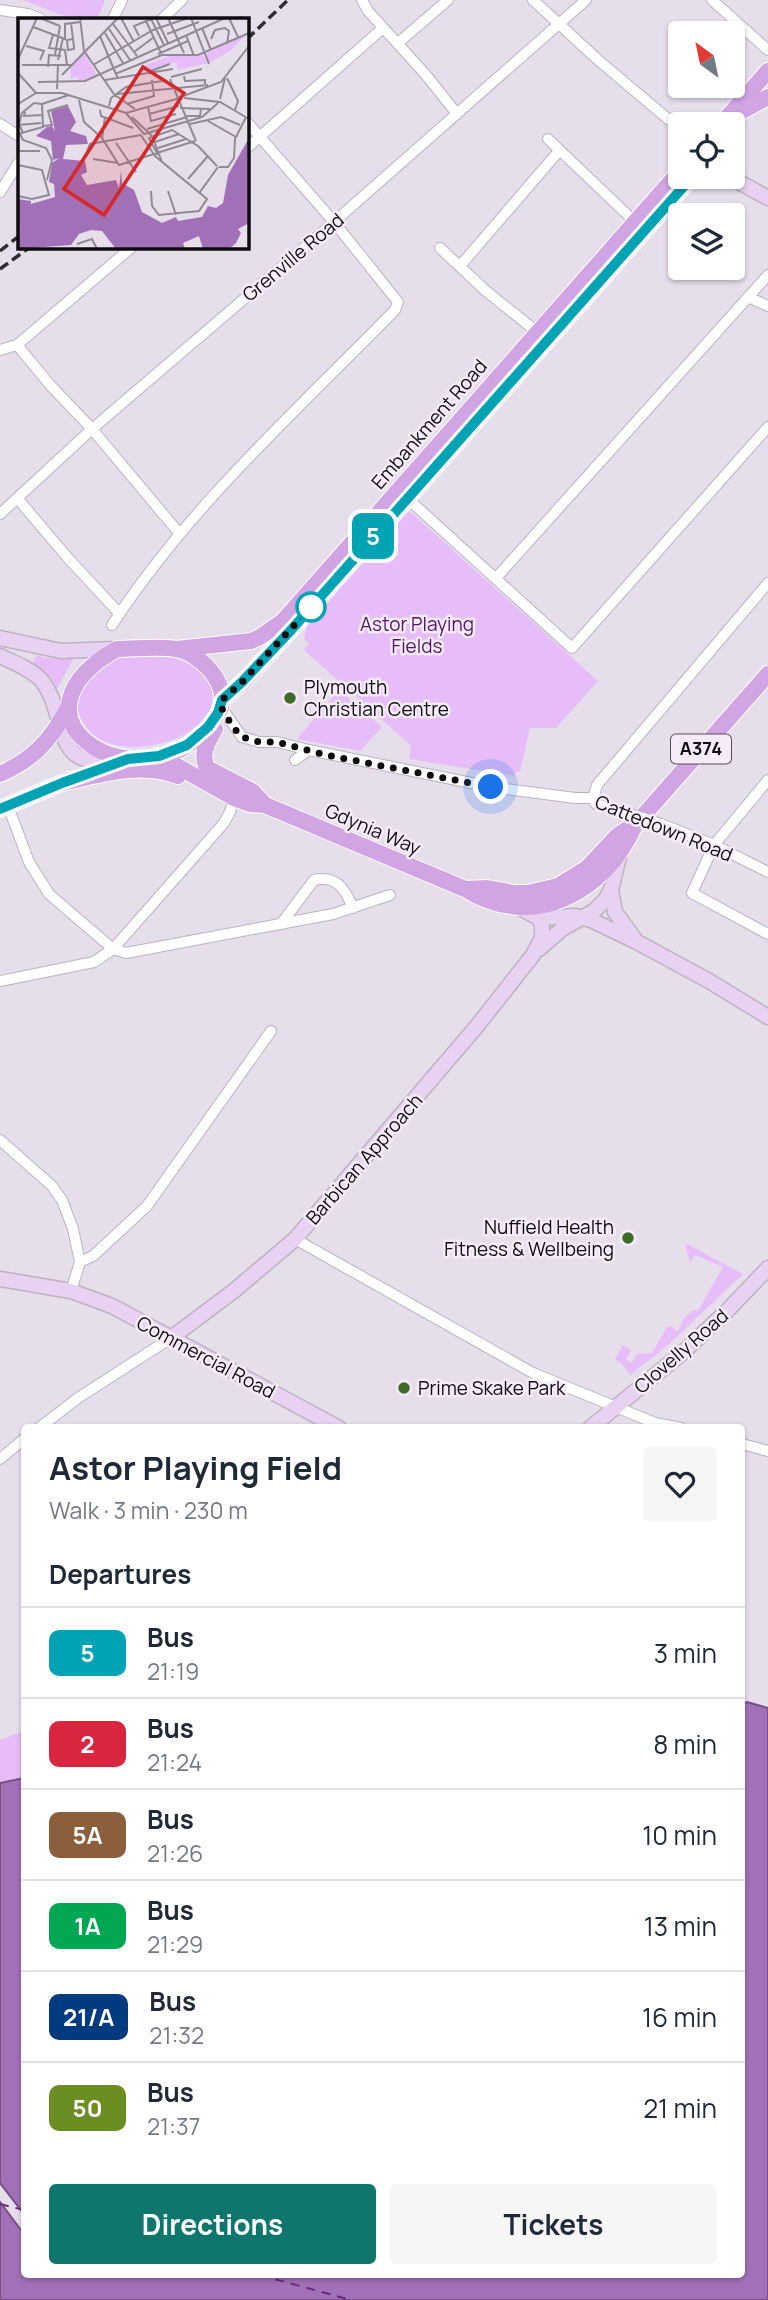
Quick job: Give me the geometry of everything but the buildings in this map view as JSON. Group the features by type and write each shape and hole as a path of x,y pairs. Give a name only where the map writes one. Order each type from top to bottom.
{"main road":[{"path":"736,112 768,71"},
{"path":"745,112 762,101"},
{"name":"Embankment Road","path":"177,649 251,641 283,621 668,185"},
{"name":"Embankment Road","path":"221,707 681,189"},
{"path":"4,807 122,758 159,756 193,741 208,727 221,707 216,677 200,660 177,649 117,649 80,676 69,698 70,720 82,739 91,746 122,758"},
{"name":"Gdynia Way","path":"465,890 487,888 528,893 558,886 587,868 618,835 635,825 768,674"},
{"name":"Gdynia Way","path":"221,707 218,723 205,746 204,762 214,773 253,791 265,805"},
{"path":"0,774 33,756 59,725 68,708"},
{"name":"Gdynia Way","path":"159,756 234,798 250,804 265,805 483,900 519,907 548,904 576,893 594,880 621,852 635,825"},
{"path":"62,783 160,769 203,786 210,786"}],"street":[{"path":"113,18 122,0"},
{"path":"163,18 182,0"},
{"path":"362,0 368,11 457,114"},
{"path":"398,43 448,0"},
{"path":"533,0 668,119"},
{"name":"Grenville Road","path":"0,514 92,429 334,222 586,0"},
{"path":"712,0 768,50"},
{"path":"0,10 28,13 39,18"},
{"path":"248,147 383,28"},
{"path":"111,625 179,533 395,310 398,302 334,222 248,123"},
{"path":"0,124 18,135"},
{"path":"548,139 635,222"},
{"path":"460,266 559,151"},
{"path":"0,192 18,164"},
{"path":"745,187 768,198"},
{"path":"0,350 17,345 131,248"},
{"path":"440,248 537,332"},
{"path":"496,578 768,275"},
{"path":"748,297 768,306"},
{"path":"17,345 179,533"},
{"path":"407,498 572,648 768,427"},
{"path":"18,499 119,613"},
{"path":"593,798 597,785 768,583"},
{"path":"0,638 61,651 117,649"},
{"path":"0,656 27,670 43,683 54,705 68,747 82,759 93,761 122,758"},
{"name":"Cattedown Road","path":"221,707 242,737 491,787 593,798 596,804 675,829 768,872"},
{"path":"295,760 309,750"},
{"path":"768,780 714,845 692,893 768,933"},
{"path":"0,981 94,962 113,949 224,823 234,798"},
{"path":"4,807 29,862 49,894 113,949 126,953 281,924 353,908 390,895"},
{"name":"Barbican Approach","path":"171,1338 235,1290 295,1239 472,1033 533,955 562,929 599,907 611,890 621,852"},
{"path":"281,924 314,880 335,880 344,888 353,908"},
{"path":"611,890 615,912 637,942"},
{"path":"519,907 539,918 583,918 637,942 768,1017"},
{"name":"Barbican Approach","path":"533,955 541,938 542,925 539,918"},
{"path":"80,1262 93,1256 147,1206 271,1031"},
{"path":"0,1140 52,1186 62,1200 73,1229 80,1262 71,1291"},
{"path":"295,1239 533,1373 614,1408 660,1424"},
{"name":"Clovelly Road","path":"595,1424 681,1354 768,1268"},
{"name":"Commercial Road","path":"0,1279 71,1291 112,1306 332,1424"},
{"path":"44,1424 78,1398 171,1338"},
{"path":"0,1458 21,1441"},
{"path":"745,1445 768,1451"}],"green space":[{"path":"22,0 105,0 98,16 94,18 61,15"},
{"name":"Astor Playing Fields","path":"405,507 598,681 556,728 530,728 520,771 515,772 514,776 409,759 411,746 304,650 309,644 304,639 308,618"},
{"path":"37,655 73,659 57,689 50,678 31,667"},
{"path":"167,657 193,662 211,687 212,703 206,717 176,739 154,745 118,746 98,738 83,722 78,708 78,693 93,675 119,658"},
{"path":"339,690 382,727 360,751 297,739"},
{"path":"685,1245 743,1274 668,1345 630,1375 615,1359 623,1345 631,1350 626,1360 632,1363 637,1354 652,1353 667,1327 678,1331 684,1318 693,1310 698,1311 723,1267 695,1255 690,1262"},
{"path":"21,1732 21,1779 0,1783 0,1740"}],"shaded area":[{"path":"745,1703 768,1708 768,2300 0,2300 0,2202 21,2230 21,2278 745,2278"},
{"path":"21,1779 21,2210 0,2183 0,1783"}],"ferry route":[{"path":"0,2204 21,2209"},
{"path":"271,2278 351,2300"}],"railway":[{"path":"248,38 288,0"},
{"path":"0,251 18,237"},
{"path":"0,269 29,248"}],"bus line":[{"name":"5","path":"0,809 128,759 159,756 175,751 199,737 218,713 222,700 292,629 681,189"}],"place":[{"name":"Plymouth Christian Centre","path":"290,698"},
{"name":"Nuffield Health Fitness & Wellbeing","path":"628,1238"},
{"name":"Prime Skake Park","path":"404,1388"}],"route":[{"path":"311,607 222,700 221,707 242,737 491,787"}]}
